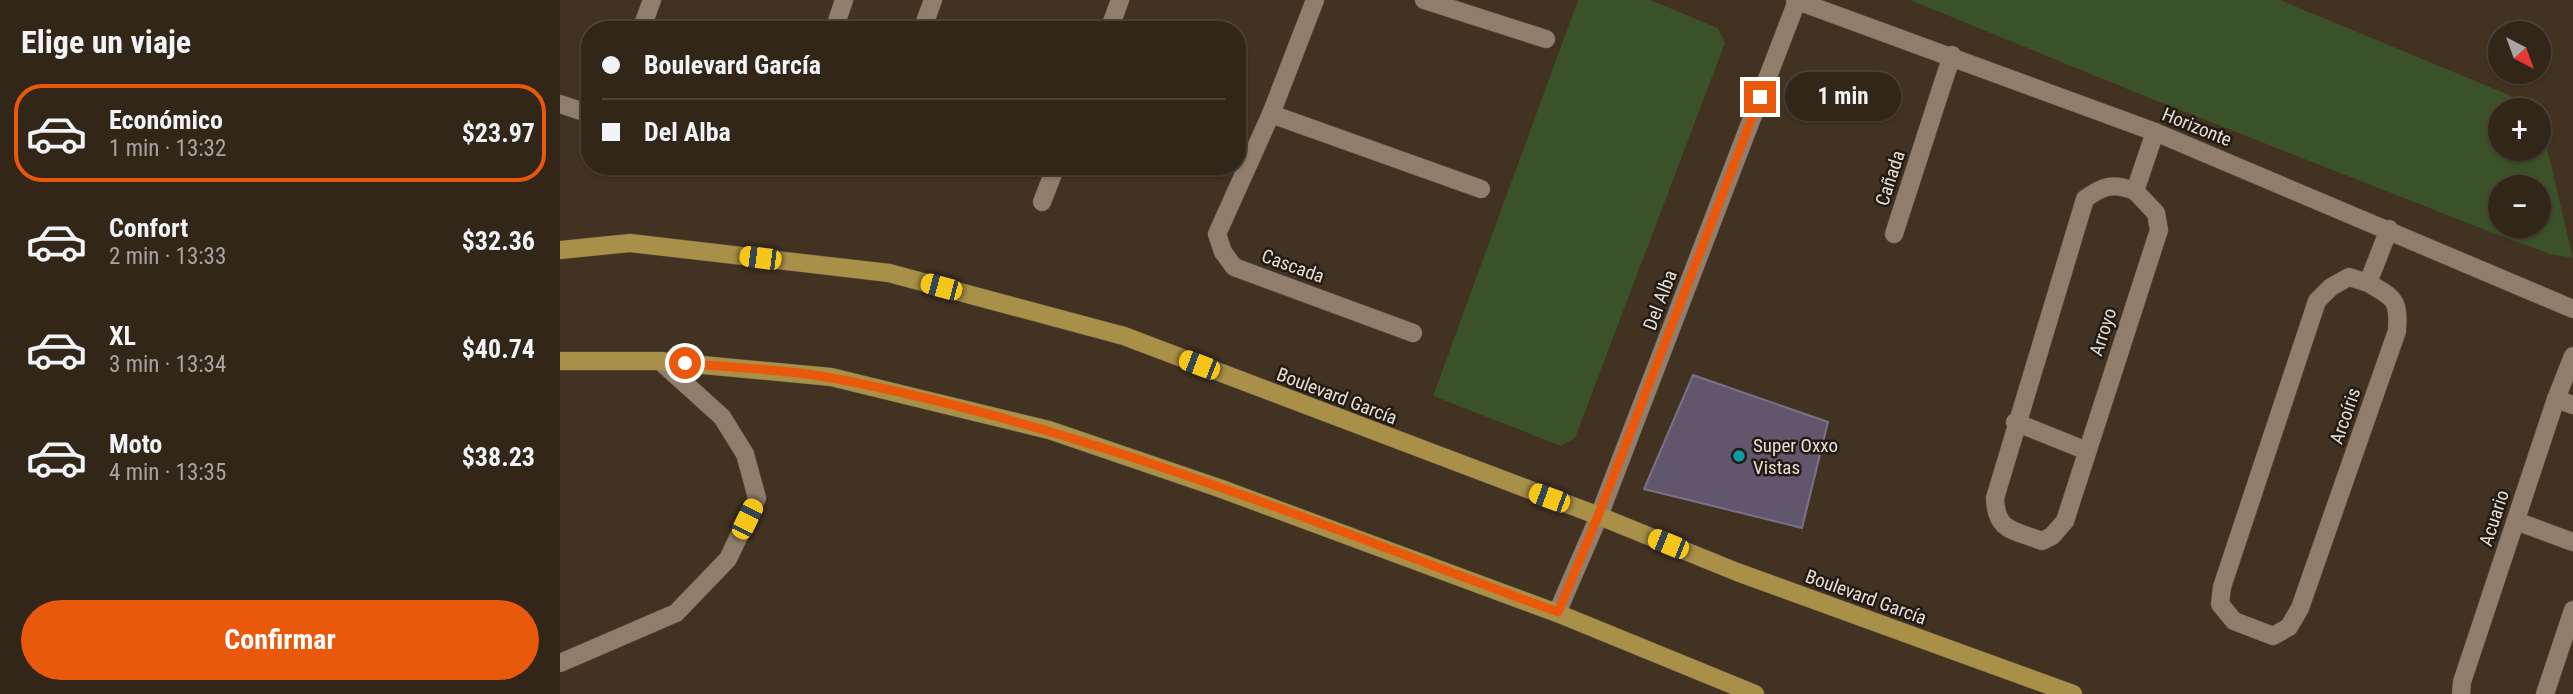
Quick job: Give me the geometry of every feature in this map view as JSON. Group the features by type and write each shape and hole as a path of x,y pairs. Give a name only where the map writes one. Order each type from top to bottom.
{"main road":[{"name":"Boulevard García","path":"560,250 630,243 889,273 1124,336 1598,516 1737,572 2073,694"},
{"path":"560,361 660,361 831,377 1049,430 1219,488 1558,612 1755,694"}],"street":[{"path":"645,21 652,0"},
{"path":"837,21 844,0"},
{"path":"925,21 933,0"},
{"path":"1112,21 1120,0"},
{"name":"Cascada","path":"1246,170 1271,114 1315,0"},
{"path":"1424,0 1546,39"},
{"name":"Horizonte","path":"1796,0 1952,55 2155,132 2573,309"},
{"name":"Del Alba","path":"1558,612 1598,516 1796,0"},
{"name":"Cañada","path":"1895,234 1952,55"},
{"path":"560,104 581,111"},
{"path":"1271,114 1481,189"},
{"path":"2087,451 2015,422 2085,199 2102,186 2119,185 2135,191 2155,132"},
{"path":"1042,202 1052,175"},
{"name":"Cascada","path":"1244,175 1217,234 1223,252 1234,267 1413,333"},
{"name":"Arroyo","path":"2015,422 1995,498 1995,515 2006,527 2042,541 2052,536 2066,521 2159,230 2156,213 2135,191"},
{"path":"2368,283 2389,229"},
{"name":"Arcoíris","path":"2349,277 2368,283 2390,295 2399,308 2397,331 2300,608 2289,627 2273,636 2234,621 2220,604 2222,587 2317,301 2349,277"},
{"name":"Acuario","path":"2461,694 2462,682 2556,399 2573,356"},
{"path":"560,663 676,613 728,559 757,498 745,454 722,417 660,361"},
{"path":"2556,399 2573,405"},
{"path":"2516,521 2573,542"},
{"path":"2545,694 2573,610"}],"green space":[{"path":"1578,0 1650,0 1718,28 1725,43 1575,438 1561,446 1433,396"},
{"path":"1910,0 2280,0 2516,98 2488,98 2488,161 2550,161 2573,258 2550,254 2506,238 2551,238 2551,175 2488,175 2488,231"}],"building":[{"name":"Super Oxxo Vistas","path":"1693,375 1828,422 1802,528 1644,489"}],"place":[{"name":"Super Oxxo Vistas","path":"1739,456"}],"route":[{"path":"685,363 831,377 1049,430 1219,488 1558,612 1598,516 1760,97"}]}
